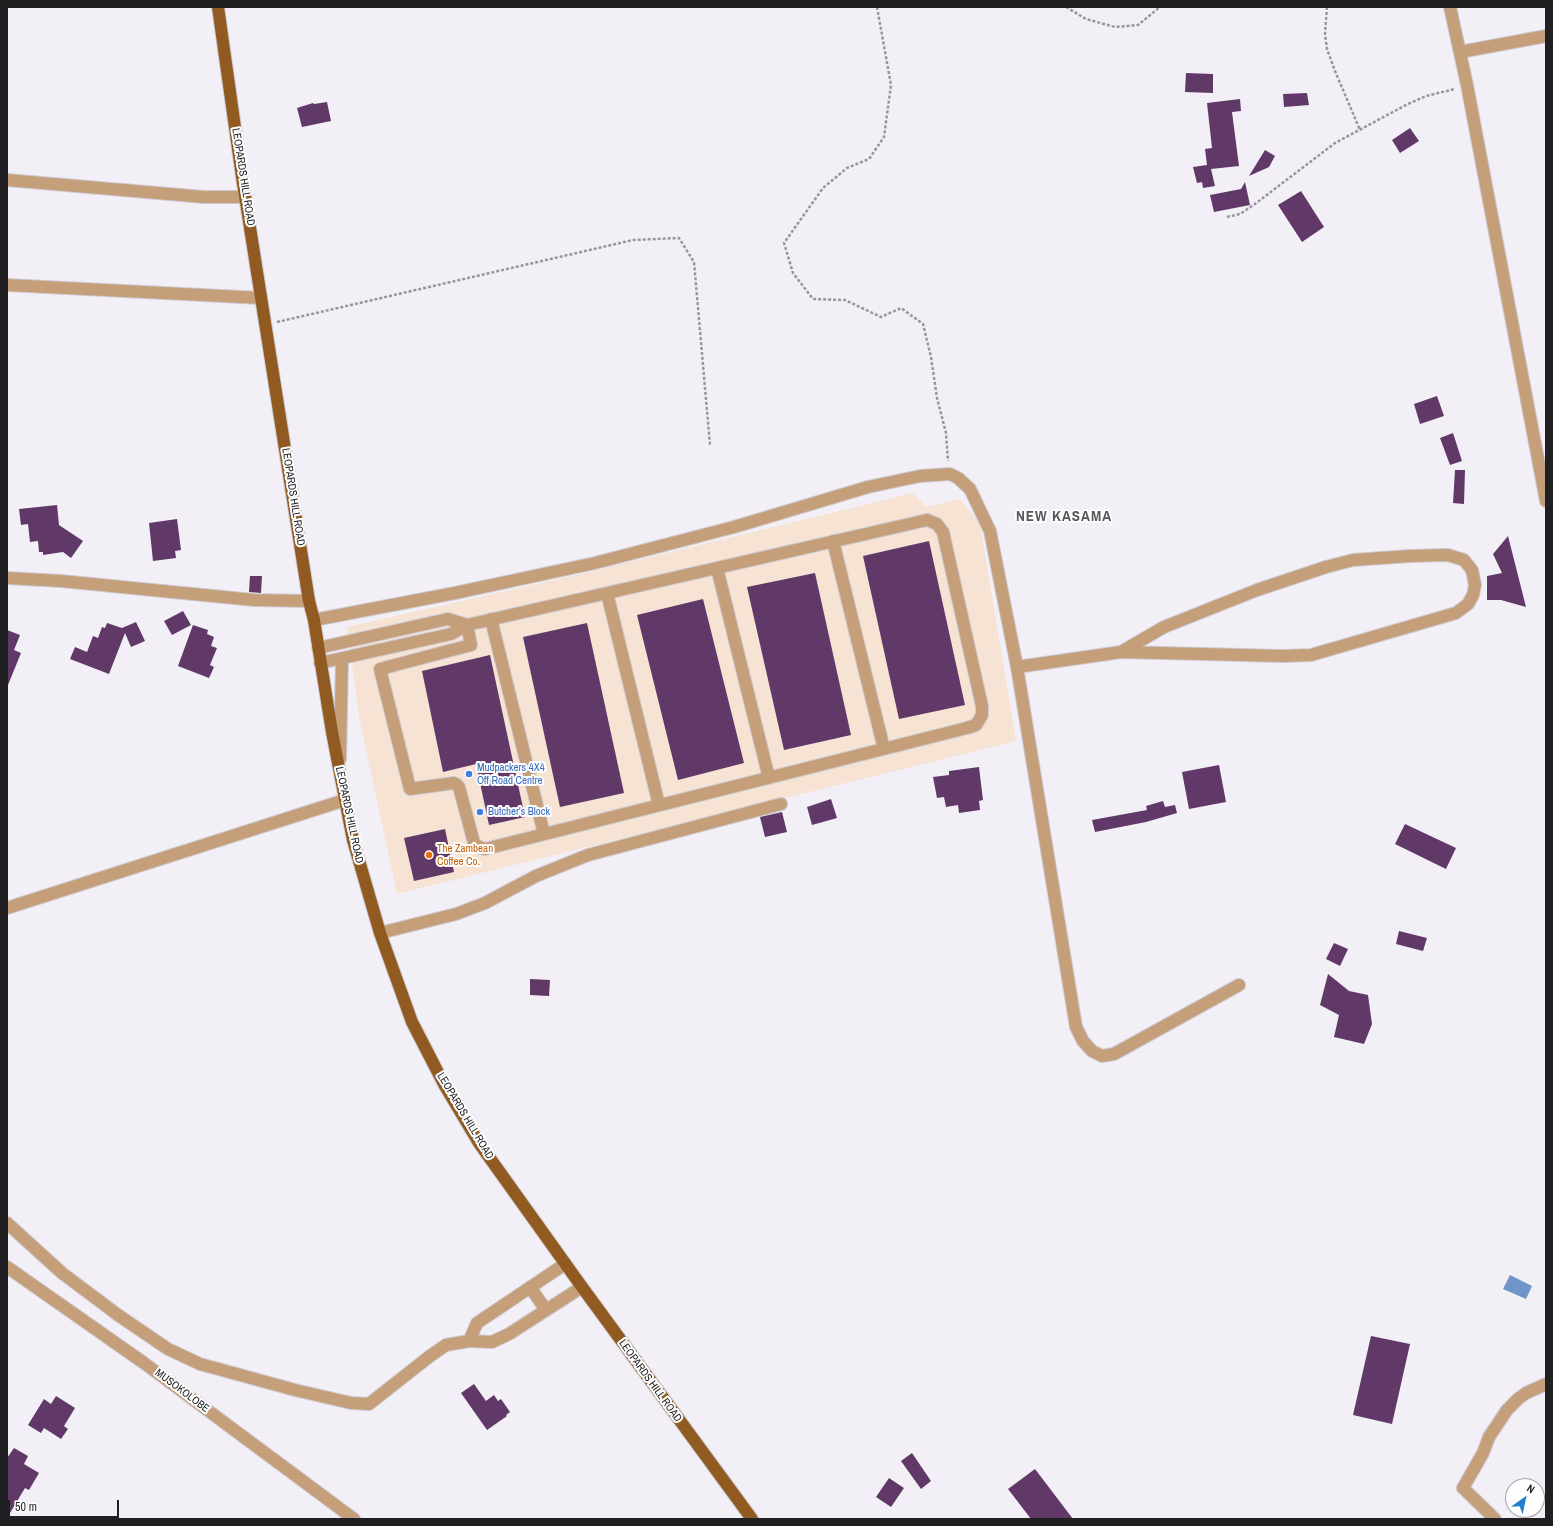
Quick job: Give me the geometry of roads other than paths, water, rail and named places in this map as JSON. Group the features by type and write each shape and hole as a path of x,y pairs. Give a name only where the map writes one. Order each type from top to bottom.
{"main road":[{"name":"LEOPARDS HILL ROAD","path":"218,7 265,325 309,602 314,620 320,663 353,840 380,933 412,1022 446,1086 479,1143 565,1264 752,1519"}],"street":[{"path":"1450,7 1467,85 1546,501"},
{"path":"1460,52 1546,36"},
{"path":"7,180 204,197 246,197"},
{"path":"7,285 261,298"},
{"path":"314,620 455,593 595,563 734,527 868,487 920,476 950,474 958,478 970,489 990,531 1017,667 1076,1027 1083,1041 1092,1051 1102,1056 1114,1054 1239,985"},
{"path":"320,663 450,634 467,625 491,619 927,520 937,524 943,532 982,706 982,715 976,725 967,728 486,849 479,847 474,843 459,787 456,784 454,783 410,789 380,669 471,645 467,625"},
{"path":"832,541 884,749"},
{"path":"1017,667 1121,652 1282,656 1311,655 1456,613 1468,604 1473,595 1475,585 1472,570 1464,560 1448,555 1353,560 1326,567 1257,590 1164,627 1121,652"},
{"path":"718,568 769,778"},
{"path":"7,578 69,582 254,600 309,602"},
{"path":"607,593 659,805"},
{"path":"318,648 448,619 467,625"},
{"path":"491,619 544,834"},
{"path":"340,772 342,658"},
{"path":"7,908 345,800"},
{"path":"380,933 456,914 485,903 536,876 588,855 781,804"},
{"path":"7,1223 62,1273 118,1315 168,1349 200,1364 295,1390 352,1403 369,1404 446,1345 469,1341 492,1342 509,1334 582,1287"},
{"path":"469,1341 477,1323 565,1264"},
{"name":"MUSOKOLOBE","path":"7,1267 144,1362 354,1519"},
{"path":"530,1288 546,1310"},
{"path":"1495,1519 1463,1488 1483,1453 1489,1437 1507,1410 1526,1393 1546,1384"}],"water":[{"path":"1510,1275 1532,1286 1526,1299 1503,1289"}],"place":[{"name":"Mudpackers 4X4 Off Road Centre","path":"469,774"},
{"name":"Butcher's Block","path":"480,812"},
{"name":"The Zambean Coffee Co.","path":"429,855"}],"district":[{"name":"NEW KASAMA","path":"1064,517"}]}
